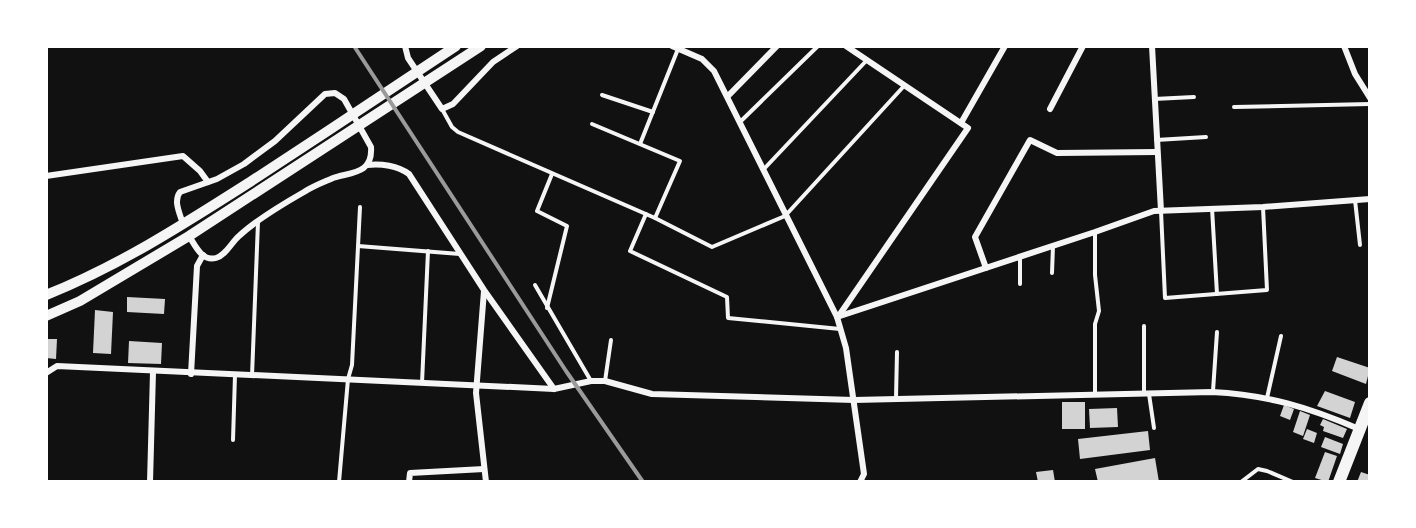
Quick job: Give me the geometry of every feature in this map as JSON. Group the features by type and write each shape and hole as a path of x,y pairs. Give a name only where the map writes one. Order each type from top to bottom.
{"highway":[{"path":"1339,482 1370,403"}],"main road":[{"path":"46,295 72,285 125,258 183,224 456,46"},
{"path":"46,316 80,301 189,236 481,46"}],"street":[{"path":"405,46 408,58 442,109 453,104 493,62 517,46"},
{"path":"728,96 777,46"},
{"path":"837,317 968,128 846,46"},
{"path":"962,123 1005,46"},
{"path":"1050,108 1083,46"},
{"path":"1152,46 1161,211"},
{"path":"1344,46 1355,74 1370,98"},
{"path":"675,48 702,59 709,65 728,96 785,216 837,317 846,348 854,400 864,474 860,482"},
{"path":"183,224 176,196 180,192 225,176 267,147 320,98 331,93 344,99 370,147 371,154 367,165"},
{"path":"986,268 975,237 1030,140 1057,153 1157,152"},
{"path":"46,176 183,156 208,182"},
{"path":"189,236 203,255 211,259 223,255 239,235 306,190 335,178 358,172 367,165 398,167 410,174 484,290 554,388"},
{"path":"837,317 1154,211 1263,207 1370,199"},
{"path":"192,374 197,266 203,255"},
{"path":"484,290 476,393 486,482"},
{"path":"46,373 57,366 192,374 554,388 591,381 605,381 652,394 854,400 1212,392 1267,398 1316,411 1360,429"},
{"path":"150,482 153,372"},
{"path":"409,482 410,473 484,469"}],"lane":[{"path":"740,122 818,46"},
{"path":"640,144 675,48"},
{"path":"763,170 867,60"},
{"path":"442,109 452,127 458,132 656,218 712,247 785,216 904,86"},
{"path":"602,94 653,112"},
{"path":"1154,99 1194,97"},
{"path":"1234,107 1370,104"},
{"path":"592,124 680,161 656,218"},
{"path":"1156,140 1206,137"},
{"path":"547,308 567,226 537,210 552,174"},
{"path":"1355,200 1360,245"},
{"path":"339,482 348,379 352,365 360,207"},
{"path":"1161,211 1165,298 1267,290 1263,207"},
{"path":"1212,208 1217,294"},
{"path":"646,214 630,251 727,297 728,318 841,329"},
{"path":"252,376 258,222"},
{"path":"1095,232 1095,275 1099,311 1095,324 1095,395"},
{"path":"358,246 461,254"},
{"path":"1052,273 1053,246"},
{"path":"422,383 428,251"},
{"path":"1020,257 1020,284"},
{"path":"535,285 591,381"},
{"path":"1144,326 1147,394 1154,428"},
{"path":"1212,392 1217,332"},
{"path":"1267,398 1281,336"},
{"path":"605,381 611,340"},
{"path":"896,399 897,352"},
{"path":"233,440 235,375"},
{"path":"1241,482 1258,469 1262,469 1293,482"}],"building":[{"path":"127,297 165,299 164,314 127,312"},
{"path":"95,310 113,312 111,354 93,353"},
{"path":"46,339 57,339 56,359 46,358"},
{"path":"129,341 162,343 161,364 128,363"},
{"path":"1337,357 1370,368 1366,384 1332,371"},
{"path":"1325,391 1355,402 1350,418 1317,406"},
{"path":"1062,402 1085,402 1085,429 1062,429"},
{"path":"1284,405 1294,409 1290,420 1280,416"},
{"path":"1117,408 1118,427 1090,428 1089,409"},
{"path":"1300,411 1310,415 1303,436 1293,432"},
{"path":"1323,419 1347,429 1343,438 1323,431 1324,427 1320,425"},
{"path":"1307,429 1317,433 1314,443 1303,439"},
{"path":"1148,431 1150,450 1080,459 1078,439"},
{"path":"1325,437 1343,444 1340,454 1321,447"},
{"path":"1325,452 1337,456 1328,482 1315,478"},
{"path":"1155,458 1159,482 1098,482 1095,469"},
{"path":"1053,470 1055,482 1038,482 1036,472"},
{"path":"1361,472 1370,475 1370,482 1357,482"}],"railway":[{"path":"354,46 566,371 643,482"}]}
